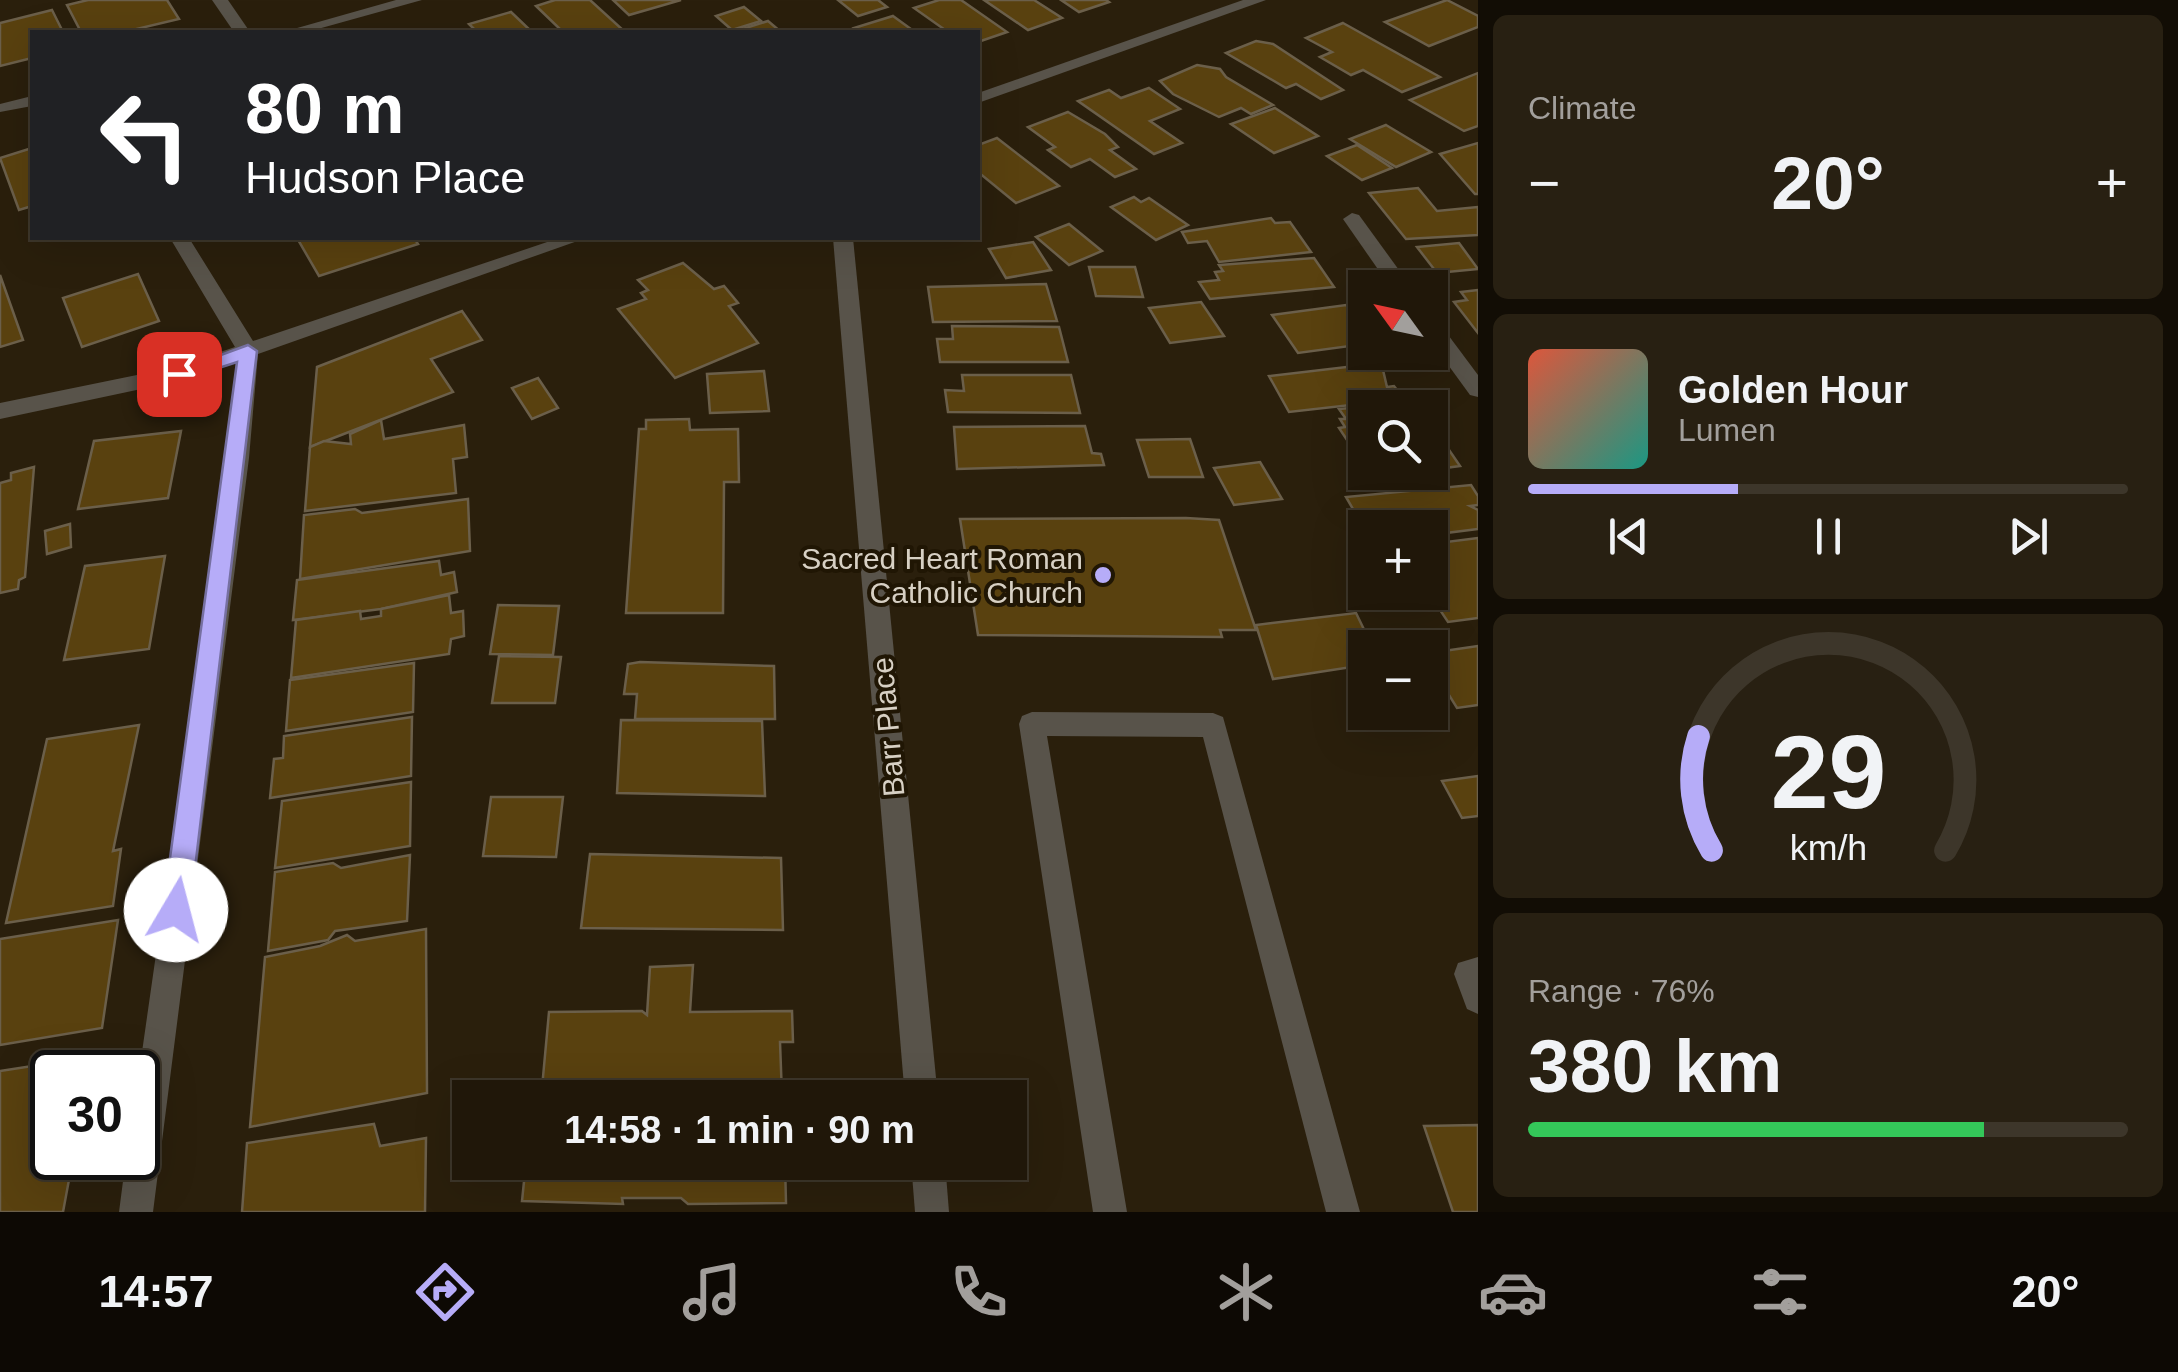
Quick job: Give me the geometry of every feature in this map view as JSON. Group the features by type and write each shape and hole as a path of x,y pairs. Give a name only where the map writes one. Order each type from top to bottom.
{"street":[{"path":"220,0 241,30"},
{"path":"299,30 414,0"},
{"path":"980,97 1258,0"},
{"path":"5,108 30,102"},
{"path":"1352,219 1389,270"},
{"path":"136,1212 248,351 181,240"},
{"path":"0,411 179,374 570,240"},
{"name":"Barr Place","path":"843,240 920,1080"},
{"path":"1448,349 1478,390"},
{"path":"1110,1212 1032,724 1213,726 1343,1212"},
{"path":"1478,972 1470,974 1478,998"},
{"path":"929,1180 932,1212"}],"building":[{"path":"88,0 167,0 179,19 132,30 80,30 67,5"},
{"path":"555,0 590,0 623,30 561,30 536,6"},
{"path":"613,0 681,0 629,15"},
{"path":"838,0 878,0 887,7 858,16"},
{"path":"939,0 961,0 1007,32 980,41 980,30 945,30 914,8"},
{"path":"984,0 1034,0 1062,18 1028,30"},
{"path":"1061,0 1106,0 1109,2 1079,12"},
{"path":"1447,0 1478,16 1478,27 1429,46 1385,22"},
{"path":"744,7 761,21 732,30 716,16"},
{"path":"52,10 62,30 30,30 30,58 0,66 0,23"},
{"path":"511,12 530,30 475,30 469,24"},
{"path":"893,16 912,30 856,30 854,28"},
{"path":"768,21 779,30 739,30"},
{"path":"1343,23 1440,77 1402,92 1363,70 1351,75 1320,57 1332,52 1306,38"},
{"path":"1256,41 1273,44 1343,90 1321,99 1296,84 1286,88 1226,53"},
{"path":"1197,65 1220,69 1226,77 1273,105 1251,114 1241,108 1219,117 1173,94 1160,81"},
{"path":"1478,73 1478,126 1464,131 1410,100"},
{"path":"1149,88 1180,109 1150,121 1182,143 1154,154 1078,101 1109,90 1121,98"},
{"path":"1275,108 1318,136 1274,153 1231,124"},
{"path":"1068,112 1105,134 1118,147 1110,150 1136,169 1115,177 1090,159 1071,167 1048,150 1055,147 1028,127"},
{"path":"1386,125 1431,152 1396,167 1350,139"},
{"path":"997,138 1059,186 1016,203 980,174 980,144"},
{"path":"1478,143 1478,194 1475,194 1440,154"},
{"path":"1357,145 1392,168 1362,180 1327,156"},
{"path":"30,149 30,207 19,210 0,158"},
{"path":"1418,188 1437,211 1478,207 1478,235 1406,239 1369,193"},
{"path":"1134,197 1141,202 1149,198 1188,225 1156,240 1111,207"},
{"path":"1271,218 1275,223 1290,222 1311,252 1219,262 1207,241 1188,243 1182,232"},
{"path":"1069,224 1102,251 1069,265 1036,237"},
{"path":"298,240 415,240 418,244 319,276"},
{"path":"1033,242 1051,270 1006,278 989,249"},
{"path":"1459,243 1478,269 1435,270 1417,247"},
{"path":"1314,258 1334,287 1210,299 1199,282 1219,280 1215,272 1223,271 1219,265"},
{"path":"683,263 714,289 724,286 738,303 729,306 758,343 675,378 618,309 646,299 641,293 648,290 638,280"},
{"path":"1089,267 1135,267 1143,297 1096,296"},
{"path":"138,274 159,321 82,347 63,298"},
{"path":"0,275 23,340 0,347"},
{"path":"1046,284 1057,321 933,322 928,287"},
{"path":"1478,290 1478,333 1454,302 1467,300 1461,292"},
{"path":"1201,302 1224,336 1170,343 1149,308"},
{"path":"1346,305 1348,346 1298,353 1272,315"},
{"path":"462,311 482,340 431,359 453,392 310,447 317,367"},
{"path":"952,326 1059,327 1068,362 940,362 937,339 953,339"},
{"path":"1348,367 1348,370 1383,370 1387,387 1397,390 1348,390 1348,405 1289,412 1269,376"},
{"path":"764,371 769,411 710,413 707,374"},
{"path":"962,375 1071,375 1080,413 948,412 945,390 964,391"},
{"path":"538,378 558,408 532,419 512,388"},
{"path":"1348,408 1348,442 1339,428 1345,427 1340,419 1346,419 1339,409"},
{"path":"689,419 690,430 738,429 739,482 724,482 723,613 626,613 639,429 646,429 646,420"},
{"path":"381,420 384,439 464,425 467,457 453,459 456,493 305,511 310,447 324,441 351,444 350,434"},
{"path":"1085,426 1092,453 1101,454 1104,465 957,469 954,427"},
{"path":"181,431 168,498 78,509 94,441"},
{"path":"1190,439 1203,477 1149,477 1137,440"},
{"path":"1448,448 1460,466 1448,468"},
{"path":"1260,462 1282,499 1234,505 1214,468"},
{"path":"34,467 25,577 19,580 18,589 0,593 0,483 11,480 11,473"},
{"path":"1471,485 1478,496 1478,505 1470,506 1478,510 1478,529 1448,533 1448,510 1354,510 1346,497 1448,490"},
{"path":"468,499 470,551 300,579 304,515 355,509 362,513"},
{"name":"Sacred Heart Roman Catholic Church","path":"960,519 1219,520 1256,630 1220,630 1222,637 978,635"},
{"path":"70,524 71,547 47,554 45,531"},
{"path":"1478,538 1478,618 1448,622 1440,610 1448,610 1448,542"},
{"path":"165,556 149,649 64,660 85,566"},
{"path":"439,561 441,575 454,572 457,592 381,609 293,620 297,580"},
{"path":"449,595 451,613 463,611 464,636 451,639 449,654 291,678 296,620 360,611 361,619 381,616 381,609"},
{"path":"498,605 559,606 553,655 490,654"},
{"path":"1356,613 1364,630 1348,630 1348,668 1273,679 1256,625"},
{"path":"1478,646 1478,705 1457,708 1448,693 1448,650"},
{"path":"499,656 561,657 555,703 492,703"},
{"path":"414,663 413,712 286,731 290,680"},
{"path":"628,664 774,666 775,719 635,719 637,694 624,694"},
{"path":"412,717 411,776 270,798 274,759 283,758 284,736"},
{"path":"621,720 762,721 765,796 617,793"},
{"path":"139,725 113,851 121,849 113,906 6,923 47,739"},
{"path":"1478,776 1478,816 1462,818 1442,781"},
{"path":"411,782 410,846 275,868 282,801"},
{"path":"491,797 563,797 556,857 483,856"},
{"path":"590,854 781,858 783,930 581,928"},
{"path":"410,855 407,921 335,931 328,940 268,951 275,872 333,863 341,868"},
{"path":"118,920 102,1028 0,1045 0,939"},
{"path":"426,929 427,1093 250,1127 265,957 320,946 347,935 355,941"},
{"path":"693,965 690,1012 792,1011 793,1042 780,1042 781,1080 543,1080 549,1012 642,1011 647,1015 650,967"},
{"path":"30,1066 30,1180 69,1180 63,1212 0,1212 0,1071"},
{"path":"374,1124 380,1146 426,1138 425,1212 242,1212 247,1143"},
{"path":"1478,1125 1478,1212 1453,1212 1424,1126"},
{"path":"524,1180 785,1180 786,1203 688,1204 681,1198 622,1198 623,1204 522,1201"}],"place":[{"name":"Sacred Heart Roman Catholic Church","path":"1103,575"}],"route":[{"path":"176,910 238,458 248,351 179,374"}]}
